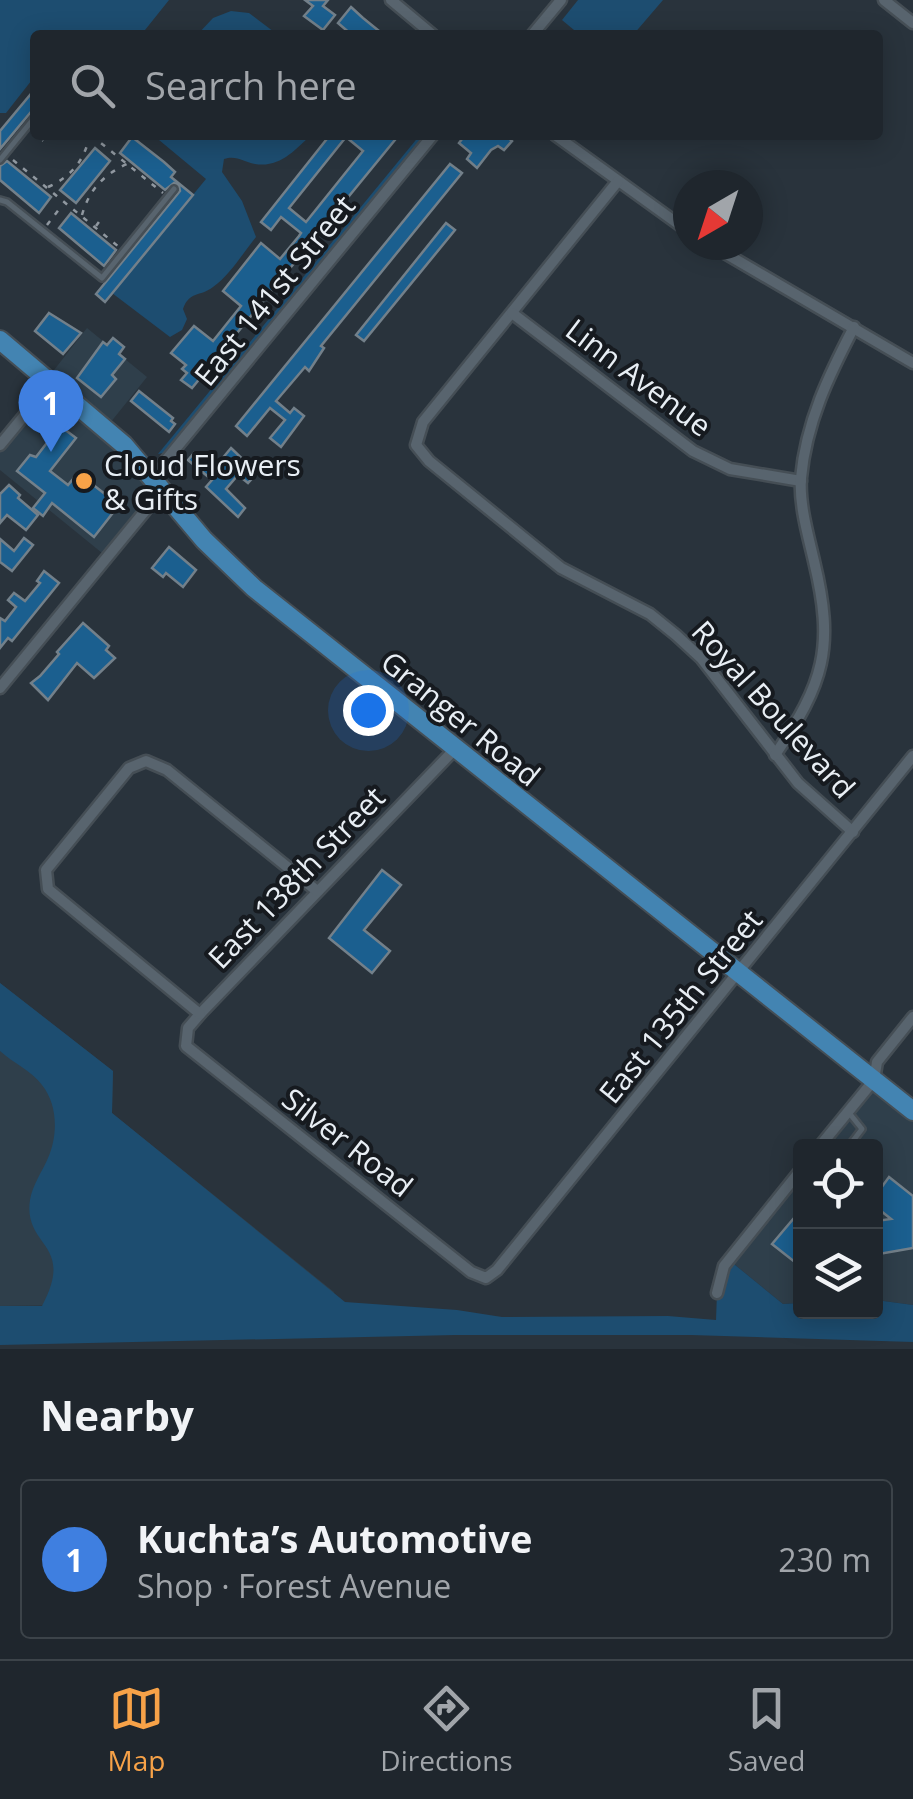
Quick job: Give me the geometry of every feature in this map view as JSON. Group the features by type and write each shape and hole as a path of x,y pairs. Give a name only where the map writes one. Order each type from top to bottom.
{"main road":[{"name":"Granger Road","path":"0,340 106,428 158,482 204,540 244,578 913,1111"}],"street":[{"path":"391,0 428,30"},
{"path":"536,30 561,0"},
{"path":"884,0 913,23"},
{"name":"East 141st Street","path":"0,688 429,140"},
{"path":"561,140 673,220"},
{"path":"512,312 618,181"},
{"path":"737,260 913,363"},
{"name":"Royal Boulevard","path":"512,312 424,422 416,445 429,461 561,568 650,614 676,635 701,658 798,783 854,832"},
{"name":"Linn Avenue","path":"512,312 693,451 730,470 801,481"},
{"path":"775,755 805,711 819,679 824,648 822,608 801,481 808,433 820,394 854,326"},
{"path":"0,445 51,383"},
{"name":"East 138th Street","path":"186,1046 188,1028 200,1014 455,748"},
{"name":"East 135th Street","path":"478,1278 486,1278 496,1270 913,756"},
{"path":"200,1014 48,889 46,870 129,768 146,761 167,770 316,891"},
{"path":"826,1139 874,1080 876,1062 913,1016"},
{"name":"Silver Road","path":"186,1046 478,1278"},
{"path":"717,1294 724,1266 793,1180"}],"lane":[{"path":"2,157 30,123"},
{"path":"0,200 102,278 174,189"},
{"path":"848,1112 862,1128 855,1139"}],"path":[{"path":"46,187 65,179 85,156 89,140"},
{"path":"96,140 168,197"},
{"path":"2,157 46,187 124,251"},
{"path":"82,217 87,198 108,172 126,164"},
{"path":"60,199 60,208"},
{"path":"42,230 60,208 69,206"},
{"path":"95,227 101,218"}],"shaded area":[{"path":"0,0 169,0 145,30 30,30 30,82 6,113 0,113"},
{"path":"578,0 663,0 637,30 574,30 562,20"},
{"path":"231,11 249,13 271,30 202,30 213,18"},
{"path":"159,140 305,140 286,157 264,165 224,159 222,172 242,201 256,237 219,282 188,299 183,309 187,319 182,330 170,337 112,293 206,179"},
{"path":"416,140 421,140 163,453 158,454"},
{"path":"87,328 147,377 106,428 163,489 107,557 0,470 0,445 51,383 47,379"},
{"path":"0,983 113,1071 112,1113 334,1292 330,1302 0,1306"},
{"path":"0,983 113,1071 112,1113 345,1302 502,1317 668,1316 716,1320 717,1293 729,1260 783,1304 793,1303 793,1319 883,1319 883,1301 913,1305 913,1342 691,1335 455,1335 0,1345 0,1306 42,1306 51,1285 51,1257 34,1228 30,1200 51,1149 55,1120 42,1085 0,1051"},
{"path":"874,1080 913,1111 913,1305 883,1301 883,1139 826,1139"},
{"path":"793,1180 793,1303 783,1304 729,1260"}],"building":[{"path":"305,0 328,0 323,6 335,15 323,30 304,16 313,6"},
{"path":"351,7 378,30 346,30 338,23"},
{"path":"30,95 30,113 0,149 0,131"},
{"path":"130,140 136,140 175,172 171,177 193,195 105,302 96,294 180,191 174,183 165,190 120,153"},
{"path":"326,140 344,140 289,208 306,222 363,151 350,140 395,140 192,388 181,380 187,373 182,369 186,365 171,353 194,326 213,341 241,306 223,291 261,243 280,259 301,233 281,217 271,230 261,222"},
{"path":"512,141 504,150 498,146 491,150 477,168 467,159 471,153 459,143"},
{"path":"95,148 110,161 76,203 60,190"},
{"path":"7,161 51,197 39,213 0,180 0,166"},
{"path":"450,164 462,173 321,346 324,348 309,371 305,367 276,401 290,413 294,408 304,416 281,447 270,438 285,420 270,408 247,436 236,426"},
{"path":"71,213 116,250 104,266 59,228"},
{"path":"446,223 455,230 364,341 356,335"},
{"path":"49,313 81,333 63,354 35,331"},
{"path":"113,338 124,347 119,354 125,359 112,375 116,379 101,397 77,378 103,342 107,345"},
{"path":"139,391 173,418 175,424 169,432 131,401"},
{"path":"60,426 76,438 50,471 68,485 78,473 119,505 94,537 52,503 43,516 33,508 45,493 17,471 30,455 36,457"},
{"path":"231,448 257,473 248,483 238,475 226,489 245,508 238,517 206,487 212,480 188,460 194,453 201,454 216,466"},
{"path":"9,485 38,515 26,530 7,515 0,523 0,494"},
{"path":"24,538 33,545 12,571 0,562 0,539 14,551"},
{"path":"169,547 196,570 183,587 166,573 163,577 152,568"},
{"path":"44,571 59,583 12,641 8,638 0,648 0,618 5,621 16,607 8,600 14,593 25,601 40,583 37,581"},
{"path":"83,623 109,646 106,650 115,658 94,678 77,663 48,700 31,683"},
{"path":"382,870 401,885 364,930 390,951 372,973 329,938"},
{"path":"889,1177 913,1196 913,1248 883,1253 883,1220 891,1219 883,1213 883,1185"},
{"path":"793,1219 793,1261 772,1244"}],"place":[{"name":"Kuchta’s Automotive","path":"51,452"},
{"name":"Cloud Flowers & Gifts","path":"84,481"}]}
